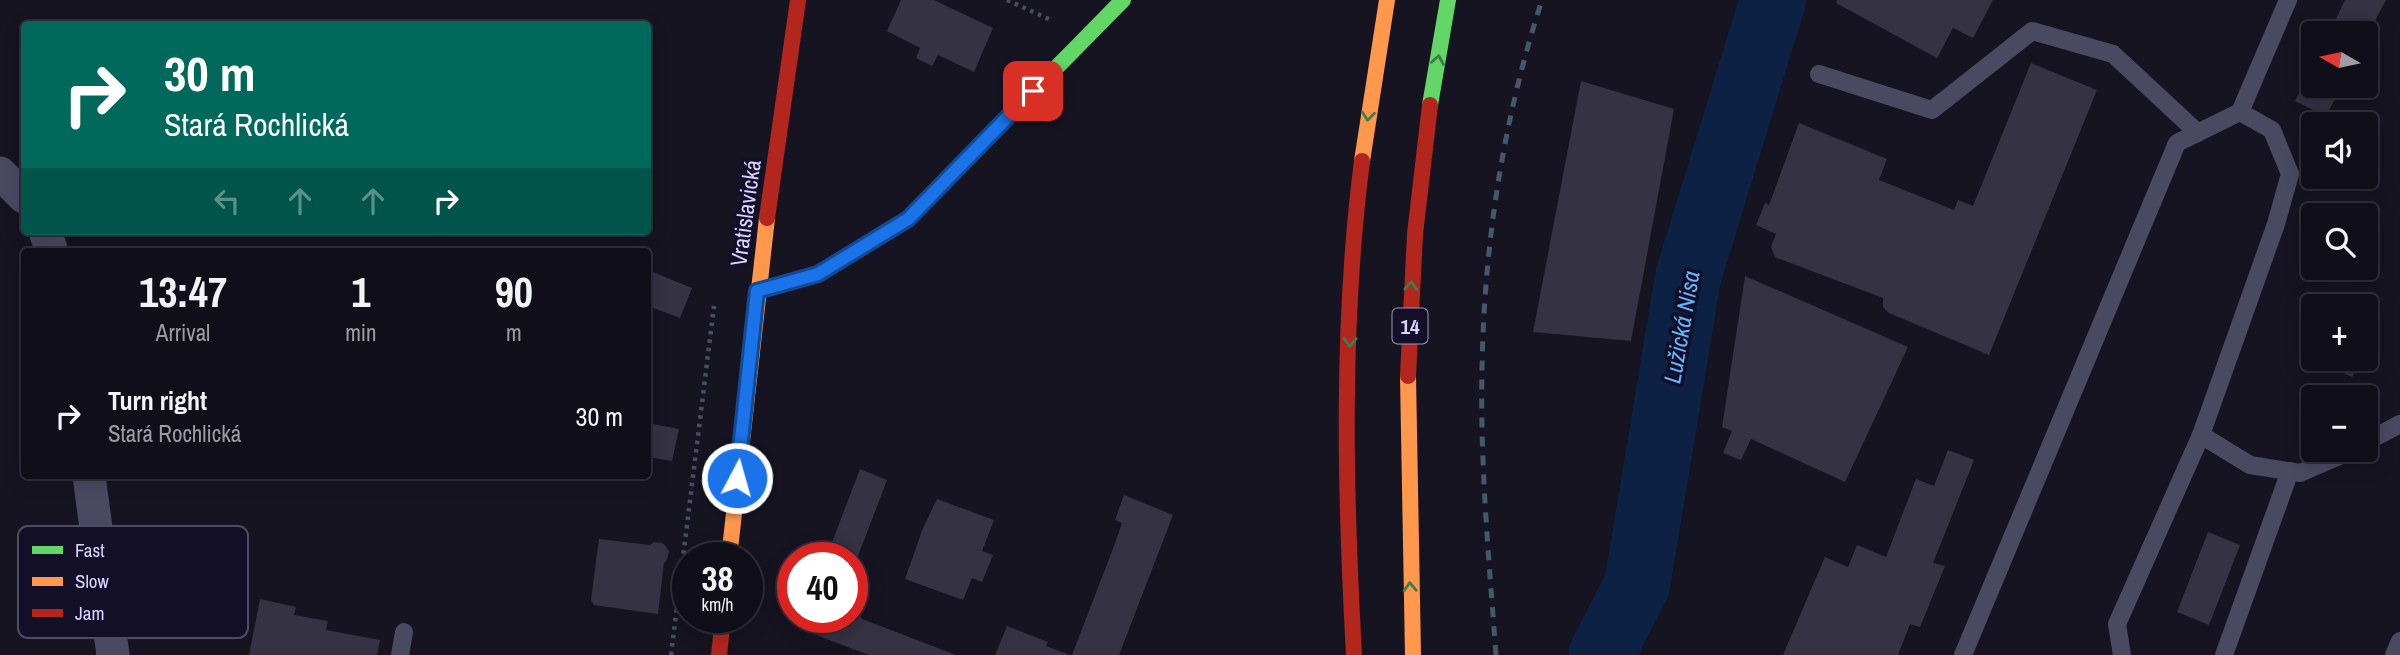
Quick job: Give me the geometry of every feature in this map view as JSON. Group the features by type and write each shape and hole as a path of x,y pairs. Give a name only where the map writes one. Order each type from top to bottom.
{"main road":[{"name":"Vratislavická","path":"731,542 757,291 797,0"},
{"path":"757,291 818,274 908,219 1123,0"},
{"path":"1354,655 1346,472 1352,262 1371,92 1387,0"},
{"name":"14","path":"1413,655 1406,475 1412,268 1430,101 1448,0"},
{"path":"719,655 721,633"}],"street":[{"path":"0,173 21,194"},
{"path":"89,479 96,526"}],"lane":[{"path":"1963,655 2177,143 2240,112 2288,0"},
{"path":"1819,74 1932,110 2032,31 2113,54 2198,133"},
{"path":"2122,655 2117,624 2202,435 2276,224 2290,174 2272,130 2240,112"},
{"path":"2378,436 2400,424"},
{"path":"2202,435 2249,465 2300,473 2325,462"},
{"path":"2224,655 2290,471"},
{"path":"400,655 404,632"},
{"path":"2394,655 2400,641"}],"path":[{"path":"1007,0 1087,36"}],"building":[{"path":"901,0 934,0 993,28 974,72 938,55 932,66 916,58 920,48 887,31"},
{"path":"1837,0 1993,0 1973,38 1953,28 1937,58 1836,3"},
{"path":"2345,0 2386,0 2375,21 2335,21"},
{"path":"2031,63 2097,90 1989,355 1889,313 1883,307 1883,298 1775,257 1771,247 1776,234 1756,225 1765,203 1769,205 1799,123 1887,159 1879,180 1954,210 1958,200 1973,206"},
{"path":"1581,81 1674,109 1631,341 1533,332"},
{"path":"2301,89 2301,98 2336,98 2328,112 2318,112 2295,101"},
{"path":"651,271 692,288 680,318 651,307"},
{"path":"1745,276 1908,347 1845,482 1751,439 1741,460 1723,453 1732,431 1722,427"},
{"path":"2339,371 2355,371 2352,377"},
{"path":"651,424 679,429 672,461 651,458"},
{"path":"1948,450 1974,460 1933,563 1945,566 1920,627 1910,624 1898,655 1783,655 1825,557 1848,567 1857,545 1886,557 1916,479 1934,486"},
{"path":"860,469 887,480 863,542 832,542"},
{"path":"1124,495 1173,515 1119,655 1072,655 1122,523 1115,520"},
{"path":"937,499 994,520 982,551 993,555 982,582 972,578 963,600 905,579 923,528"},
{"path":"2208,532 2240,545 2209,625 2177,612"},
{"path":"599,539 650,545 654,542 663,543 669,551 664,563 658,614 594,605 591,600"},
{"path":"260,599 296,607 294,615 328,621 326,630 380,640 377,655 249,655"},
{"path":"868,621 956,655 869,655 816,635 868,633"},
{"path":"1007,626 1048,642 1046,646 1070,655 995,655"}],"waterway":[{"name":"Lužická Nisa","path":"1601,655 1637,585 1688,277 1773,0"}],"railway":[{"path":"1496,655 1482,441 1482,370 1487,276 1506,137 1528,45 1542,0"}],"traffic: fast":[{"path":"988,137 1123,0"},
{"path":"1430,105 1448,0"}],"traffic: slow":[{"path":"1362,161 1387,0"},
{"path":"757,291 818,274 908,219 988,137"},
{"path":"731,542 767,218"},
{"path":"1408,376 1413,655"}],"traffic: jam":[{"path":"767,218 798,0"},
{"path":"1408,376 1415,234 1430,105"},
{"path":"1354,655 1347,470 1348,346 1355,223 1362,161"},
{"path":"719,655 721,633"}],"route":[{"path":"737,478 757,291 818,274 908,219 1033,91"}]}
